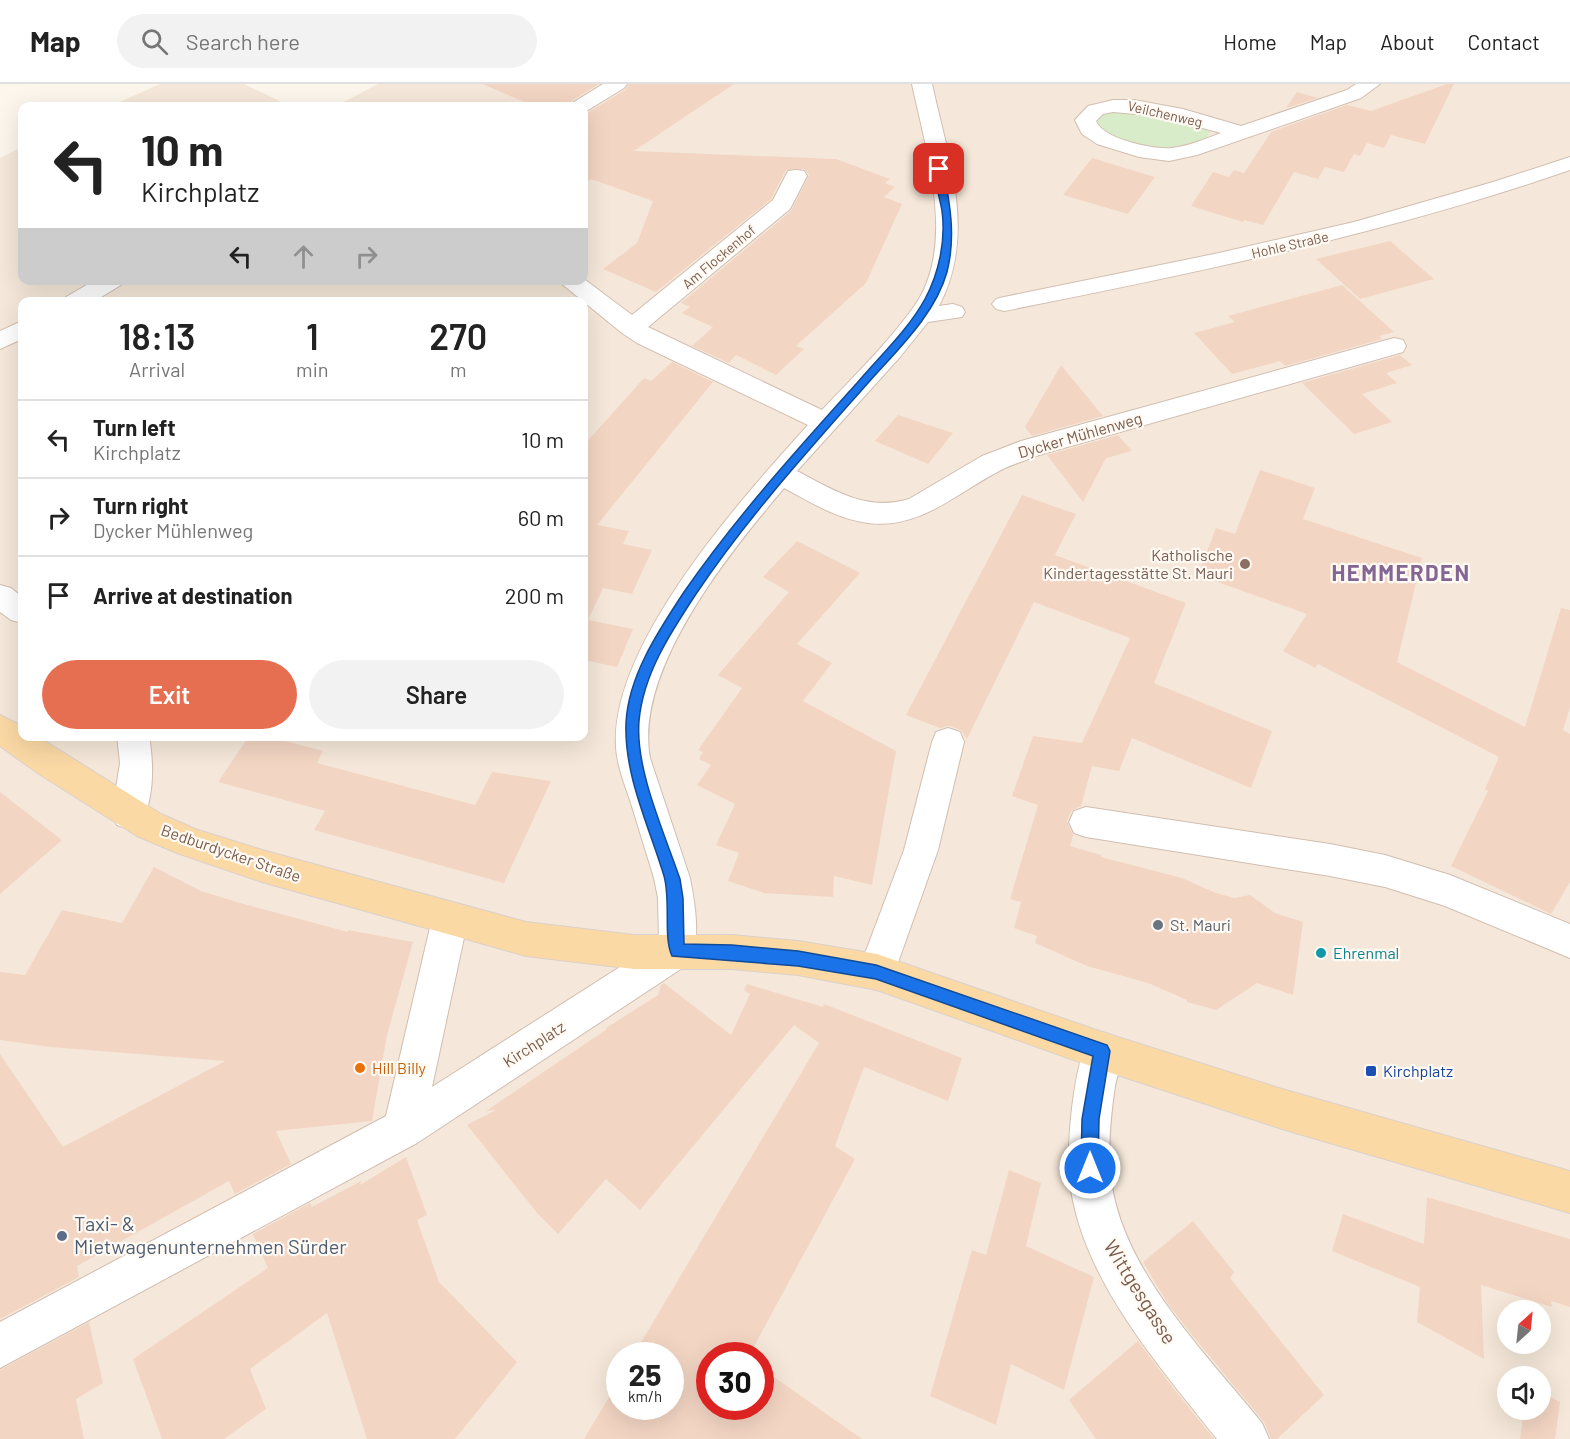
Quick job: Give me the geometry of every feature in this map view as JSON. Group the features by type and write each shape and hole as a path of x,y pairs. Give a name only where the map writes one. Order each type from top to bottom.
{"main road":[{"name":"Bedburdycker Straße","path":"0,728 18,740"},
{"name":"Bedburdycker Straße","path":"20,741 129,814 210,850 526,939 611,950 677,951"},
{"path":"677,951 732,952 798,958 876,972 1102,1051 1282,1109 1570,1192"}],"street":[{"path":"588,102 617,84"},
{"path":"677,951 676,898 672,879 634,763 632,722 637,698 644,676 665,631 726,542 780,474 920,315 942,273 947,234 946,203 922,84"},
{"name":"Veilchenweg","path":"1241,133 1131,104 1106,105 1092,111 1085,120 1089,130 1104,140 1139,151 1169,155 1190,150 1241,133 1354,94 1370,84"},
{"name":"Hohle Straße","path":"1004,304 1316,240 1483,193 1570,163"},
{"name":"Am Flockenhof","path":"631,328 782,204 796,176"},
{"path":"83,297 104,285"},
{"path":"576,285 593,296 631,328 663,346 826,423"},
{"path":"920,315 953,312"},
{"path":"0,341 18,331"},
{"name":"Dycker Mühlenweg","path":"780,474 838,505 868,513 900,512 919,506 992,463 1030,448 1394,346"},
{"path":"0,596 18,609"},
{"path":"129,814 137,763 134,741"},
{"path":"876,972 921,850 948,742"},
{"path":"1086,822 1330,860 1385,872 1450,891 1570,941"},
{"path":"403,1129 450,919"},
{"name":"Kirchplatz","path":"0,1346 403,1129 677,951"},
{"name":"Wittgesgasse","path":"1102,1051 1094,1094 1089,1146 1092,1191 1105,1237 1128,1280 1162,1330 1246,1439"}],"shaded area":[{"path":"160,84 244,84 282,102 120,102"},
{"path":"378,84 1570,84 1570,1439 0,1439 0,158 18,149 18,285 588,285 588,102 344,102"}],"green space":[{"path":"1133,108 1210,130 1208,138 1176,148 1162,148 1133,143 1098,129 1096,119 1102,113"}],"building":[{"path":"482,84 599,84 572,102 525,102"},
{"path":"629,84 734,84 634,151 836,159 890,179 885,183 895,187 884,197 902,204 866,283 796,346 804,349 776,375 736,355 729,363 692,346 713,327 682,313 690,307 681,303 791,211 809,175 804,169 786,170 771,199 656,292 603,269 637,243 653,201 591,179 588,181 588,112 625,90"},
{"path":"1447,84 1454,84 1425,144 1391,135 1384,148 1367,143 1360,156 1354,154 1344,172 1325,167 1318,179 1294,172 1263,225 1244,220 1243,222 1191,206 1213,172 1229,177 1234,170 1244,173 1271,132 1347,105 1371,111"},
{"path":"1297,92 1318,98 1286,108"},
{"path":"1092,158 1155,177 1128,214 1063,195"},
{"path":"1390,241 1434,279 1360,299 1316,259"},
{"path":"1342,285 1394,332 1379,336 1382,339 1285,366 1280,361 1232,374 1194,333 1235,322 1228,316"},
{"path":"1400,355 1412,365 1386,373 1397,383 1362,394 1392,422 1354,434 1302,383"},
{"path":"672,362 713,382 597,525 629,531 623,544 652,550 632,594 603,588 588,620 588,441 644,378 651,381"},
{"path":"1061,365 1103,416 1032,436 1025,427"},
{"path":"898,415 953,433 928,464 875,441"},
{"path":"1118,435 1132,451 1106,458 1083,502 1047,455"},
{"path":"1260,470 1315,488 1303,519 1422,558 1397,662 1525,727 1561,608 1570,610 1570,707 1563,730 1570,734 1570,882 1551,914 1451,866 1488,791 1485,789 1499,757 1318,664 1315,668 1283,651 1307,614 1198,575 1216,528 1235,534"},
{"path":"1022,495 1076,514 1055,555 1186,603 1154,683 1272,731 1251,788 1132,738 1119,771 1092,766 1081,806 1072,810 1067,821 1073,835 1070,846 1101,855 1101,857 1182,878 1234,898 1250,895 1275,913 1303,922 1293,995 1257,983 1216,1010 1187,1002 1148,983 1087,966 1035,943 1037,936 1014,928 1021,902 1010,899 1038,805 1012,796 1033,736 1082,743 1130,638 1034,602 967,739 961,730 949,726 940,728 906,715"},
{"path":"797,541 860,573 797,644 832,663 803,701 896,751 872,885 834,876 833,897 764,893 728,881 739,853 716,845 735,804 697,785 711,765 699,759 703,752 698,750 742,688 718,675 789,592 763,577"},
{"path":"588,620 633,629 617,667 588,661"},
{"path":"246,741 285,741 323,751 317,763 475,805 492,772 551,781 504,883 314,830 325,811 218,782"},
{"path":"0,792 62,840 0,894"},
{"path":"154,867 201,891 240,903 348,932 348,930 413,942 387,1035 372,1121 276,1131 291,1164 235,1194 229,1181 77,1266 79,1277 0,1319 0,1054 63,1147 225,1061 50,1047 0,1040 0,972 25,975 62,910 122,923"},
{"path":"664,983 731,1035 750,994 744,990 747,984 823,1007 824,1004 962,1058 948,1101 864,1067 835,1146 855,1159 757,1342 696,1342 696,1420 774,1420 774,1377 862,1439 584,1439 606,1402 606,1420 684,1420 684,1342 641,1342 819,1043 794,1025 640,1210 606,1179 558,1234 538,1214 467,1125 496,1110 486,1111 658,995"},
{"path":"406,1157 427,1215 417,1220 439,1282 517,1362 455,1439 367,1439 327,1313 250,1369 266,1409 224,1439 162,1439 133,1359 268,1268 253,1234 310,1203 312,1207 361,1181 360,1185"},
{"path":"1009,1170 1041,1183 1026,1246 1094,1277 1064,1390 1011,1364 996,1425 930,1396 972,1250 986,1255"},
{"path":"1427,1197 1570,1239 1570,1307 1551,1300 1529,1300 1481,1285 1484,1359 1417,1322 1420,1287 1332,1251 1343,1214 1424,1244"},
{"path":"1193,1221 1234,1272 1230,1278 1324,1395 1277,1439 1271,1439 1264,1422 1168,1304 1143,1262"},
{"path":"89,1322 103,1383 76,1399 84,1439 0,1439 0,1370"},
{"path":"1138,1341 1214,1439 1096,1439 1069,1400"},
{"path":"1551,1397 1560,1402 1555,1439 1520,1439 1523,1420 1551,1420"}],"place":[{"name":"Katholische Kindertagesstätte St. Mauri","path":"1245,564"},
{"name":"St. Mauri","path":"1158,925"},
{"name":"Ehrenmal","path":"1321,953"},
{"name":"Hill Billy","path":"360,1068"},
{"name":"Kirchplatz","path":"1371,1071"},
{"name":"Taxi- & Mietwagenunternehmen Sürder","path":"62,1236"}],"district":[{"name":"HEMMERDEN","path":"1401,573"}],"route":[{"path":"939,169 947,212 947,234 942,273 930,300 905,335 754,506 712,561 665,631 654,652 637,698 632,722 634,763 672,879 676,898 677,951 732,952 798,958 876,972 1102,1051 1091,1119 1090,1168"}]}
